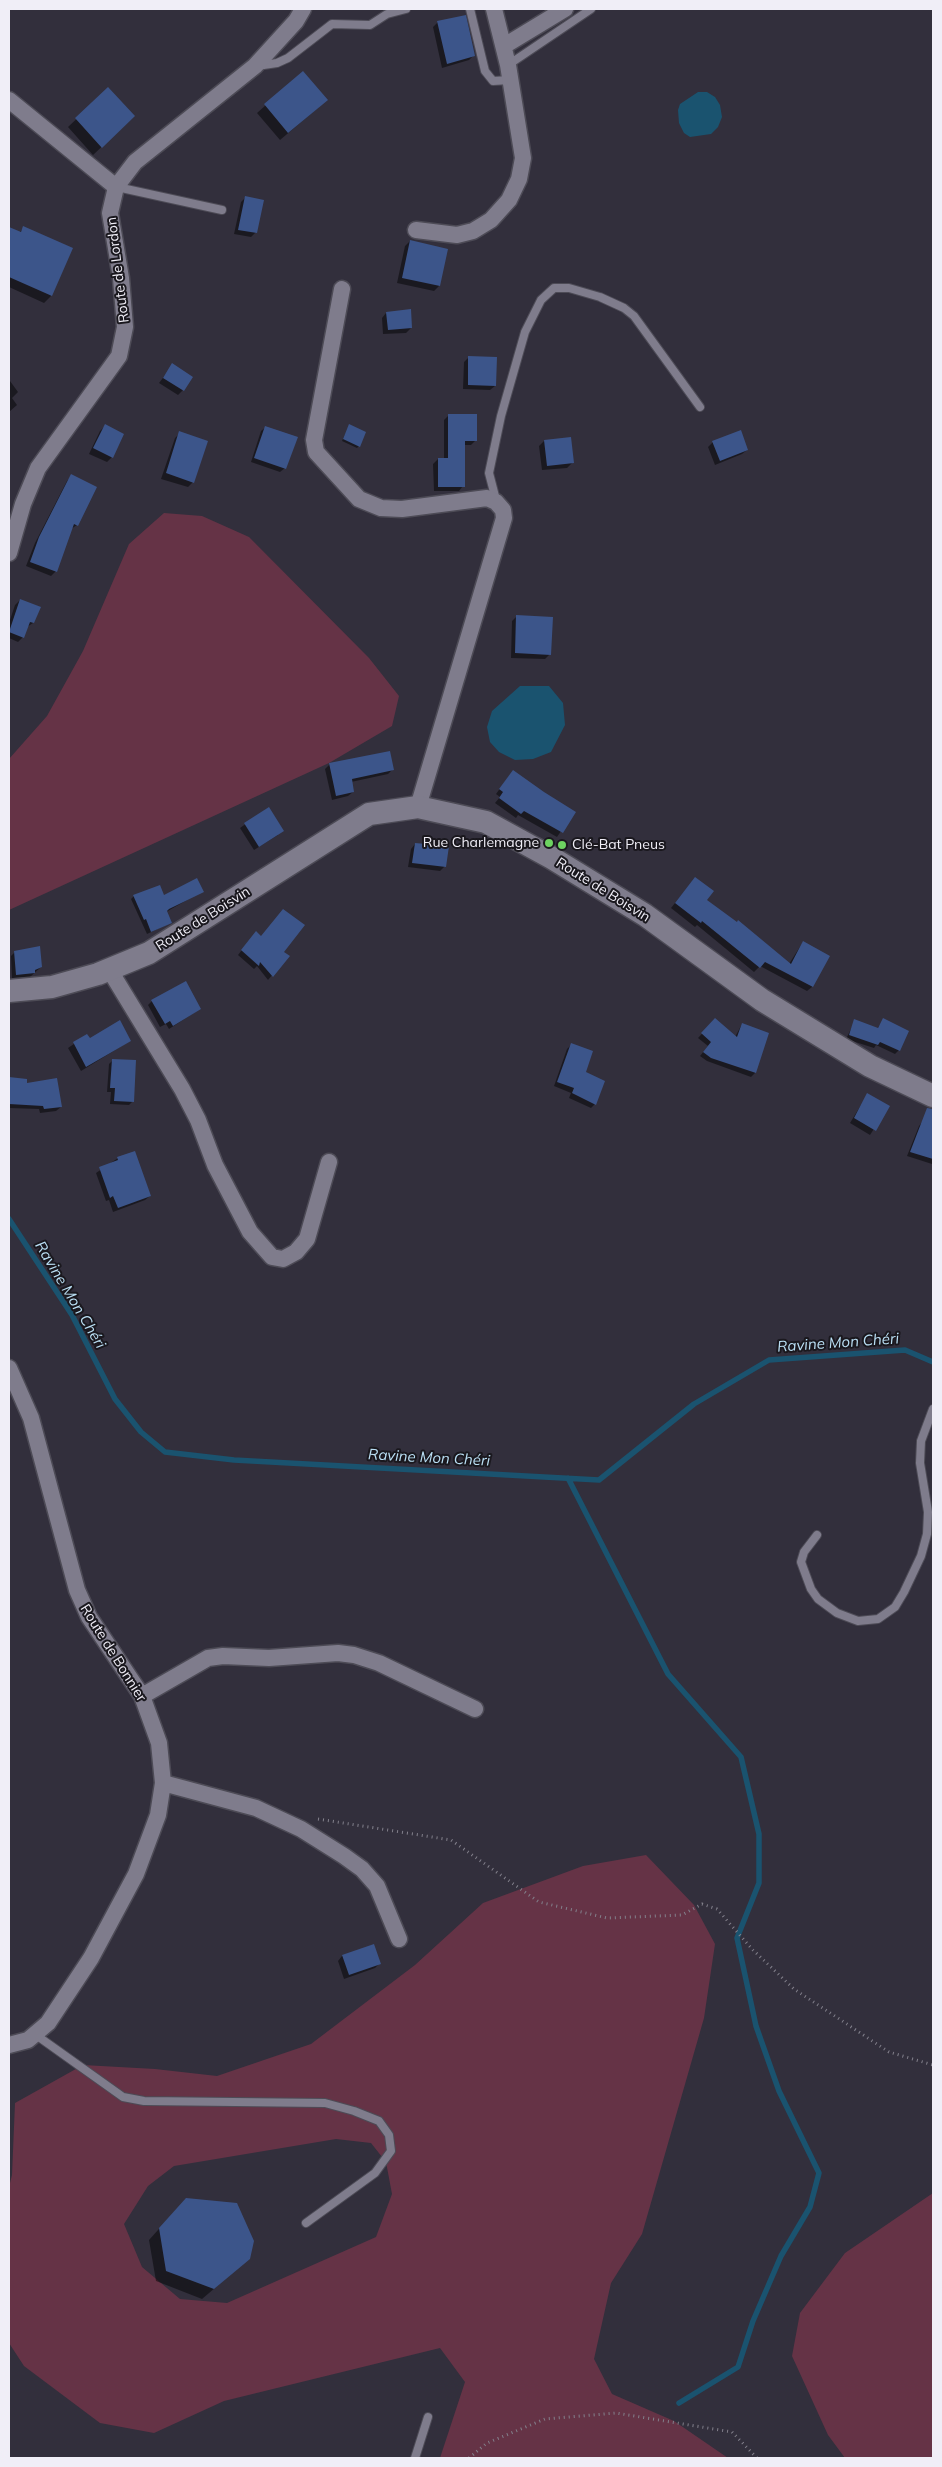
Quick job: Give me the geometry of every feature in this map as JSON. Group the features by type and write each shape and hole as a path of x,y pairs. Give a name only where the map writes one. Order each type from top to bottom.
{"main road":[{"name":"Route de Boisvin","path":"9,992 52,987 109,969 149,953 370,814 418,807 486,822 552,858 645,915 762,1000 870,1066 933,1096"}],"street":[{"name":"Route de Lordon","path":"9,552 23,504 38,468 119,356 125,327 122,278 110,213 116,187 135,162 255,66 296,21 303,9"},
{"path":"416,230 457,235 473,231 491,220 510,200 519,179 523,158 504,46 494,9"},
{"path":"504,46 565,9"},
{"path":"9,100 116,187"},
{"path":"342,289 314,440 316,452 359,499 381,508 402,509 487,498 496,502 503,510 504,518 418,807"},
{"path":"109,969 182,1089 198,1120 215,1165 250,1232 272,1257 284,1259 296,1252 307,1239 330,1162"},
{"name":"Route de Bonnier","path":"9,1368 31,1418 82,1604 142,1696 159,1743 163,1783 158,1815 136,1874 91,1958 53,2016 36,2035 28,2040 9,2045"},
{"path":"142,1696 208,1658 223,1656 269,1658 338,1653 354,1654 379,1663 475,1709"},
{"path":"163,1783 256,1808 301,1829 344,1856 362,1869 377,1886 399,1939"}],"lane":[{"path":"255,66 277,64 332,24 370,25 387,14 406,9"},
{"path":"470,9 484,71 493,81 509,72 591,9"},
{"path":"116,187 222,210"},
{"path":"496,502 489,473 501,416 525,332 540,300 554,288 569,288 600,297 624,308 634,316 700,407"},
{"path":"817,1535 804,1552 802,1562 811,1588 818,1599 837,1613 858,1621 878,1619 895,1606 904,1592 921,1556 927,1534 928,1512 920,1463 921,1441 933,1409"},
{"path":"36,2035 124,2097 144,2101 325,2103 354,2111 379,2121 389,2135 391,2151 375,2173 306,2223"},
{"path":"415,2458 428,2417"}],"path":[{"path":"314,1818 451,1840 539,1902 607,1918 682,1915 702,1904 717,1909 753,1950 794,1988 889,2052 933,2065"},
{"path":"469,2458 487,2443 545,2419 616,2413 732,2432 757,2458"}],"shaded area":[{"path":"164,513 202,516 249,537 369,658 399,696 392,726 329,763 9,910 9,759 47,716 83,651 129,544"},
{"path":"646,1855 694,1905 715,1944 704,2018 642,2234 611,2283 594,2359 612,2394 674,2421 728,2458 440,2458 465,2382 440,2348 224,2401 154,2433 100,2423 24,2366 9,2343 9,2187 12,2175 15,2103 83,2065 155,2069 217,2076 311,2044 415,1965 483,1903 583,1866","holes":["336,2139 371,2143 386,2162 392,2194 376,2237 227,2303 180,2299 142,2267 124,2224 148,2186 174,2166"]},
{"path":"933,2193 933,2458 845,2458 828,2435 792,2356 800,2313 845,2253"}],"water":[{"path":"698,92 707,92 715,97 720,105 722,117 718,127 711,134 690,137 684,133 679,123 678,110 680,104"},
{"path":"520,686 549,686 563,703 565,725 551,752 533,759 515,760 499,752 490,742 487,727 492,711"}],"building":[{"path":"466,15 475,56 447,64 437,21"},
{"path":"303,71 328,100 288,133 264,104"},
{"path":"108,87 135,116 102,148 75,118"},
{"path":"245,196 264,200 257,233 238,230"},
{"path":"23,226 73,248 52,296 9,277 9,227 21,232"},
{"path":"410,240 448,249 440,286 402,278"},
{"path":"411,309 412,328 388,330 386,312"},
{"path":"468,356 497,357 496,386 468,385"},
{"path":"172,363 193,377 184,391 163,378"},
{"path":"448,414 477,414 477,441 465,441 465,487 438,487 438,458 448,458"},
{"path":"105,424 124,434 113,458 93,448"},
{"path":"349,424 366,432 360,447 343,439"},
{"path":"265,426 298,437 286,469 254,458"},
{"path":"741,430 748,450 720,461 712,441"},
{"path":"179,431 208,441 194,483 166,473"},
{"path":"571,437 574,463 547,466 544,440"},
{"path":"71,474 97,487 78,526 74,524 57,572 30,562 39,537"},
{"path":"20,599 41,607 34,623 30,622 24,638 9,632"},
{"path":"516,615 553,617 551,655 515,653"},
{"path":"390,751 394,770 352,779 354,792 336,796 329,763"},
{"path":"513,770 576,812 563,833 524,811 521,814 499,798 503,792 499,789"},
{"path":"269,807 284,831 259,847 244,823"},
{"path":"415,843 449,846 446,867 412,863"},
{"path":"695,877 714,891 707,900 737,922 738,920 791,964 803,941 830,956 813,987 765,962 760,968 702,921 701,923 675,903"},
{"path":"197,878 204,892 169,909 167,911 172,923 151,932 133,895 160,885 164,895"},
{"path":"283,909 305,925 284,952 290,956 273,977 260,962 259,966 241,950 256,931 261,936"},
{"path":"40,946 42,967 35,970 35,973 16,975 14,951"},
{"path":"186,981 201,1009 173,1026 170,1021 165,1024 151,1000"},
{"path":"715,1018 737,1037 742,1023 769,1033 756,1073 711,1058 703,1052 711,1042 701,1033"},
{"path":"883,1018 909,1031 900,1051 880,1042 878,1045 849,1035 854,1019 878,1028"},
{"path":"120,1020 131,1041 86,1067 73,1042 87,1034 90,1038"},
{"path":"571,1043 593,1051 586,1072 605,1081 596,1105 572,1093 574,1088 557,1082"},
{"path":"112,1059 136,1060 134,1102 114,1101 115,1088 110,1088"},
{"path":"9,1077 27,1079 27,1083 57,1078 62,1107 44,1109 43,1106 9,1104"},
{"path":"867,1093 890,1106 876,1131 854,1118"},
{"path":"927,1108 933,1109 933,1159 910,1152"},
{"path":"135,1151 151,1196 118,1208 113,1196 110,1198 99,1167 118,1160 117,1157"},
{"path":"374,1944 381,1964 349,1975 342,1955"},
{"path":"186,2198 237,2203 254,2241 250,2259 214,2289 166,2271 159,2228"}],"waterway":[{"name":"Ravine Mon Chéri","path":"9,1219 72,1315 115,1399 141,1432 165,1452 234,1460 599,1480 694,1404 769,1360 905,1350 933,1362"},
{"path":"568,1478 668,1674 741,1757 759,1834 759,1883 737,1938 756,2026 779,2091 819,2173 810,2207 781,2256 753,2321 738,2367 679,2403"}],"place":[{"name":"Rue Charlemagne","path":"549,843"},
{"name":"Clé-Bat Pneus","path":"562,845"}]}
